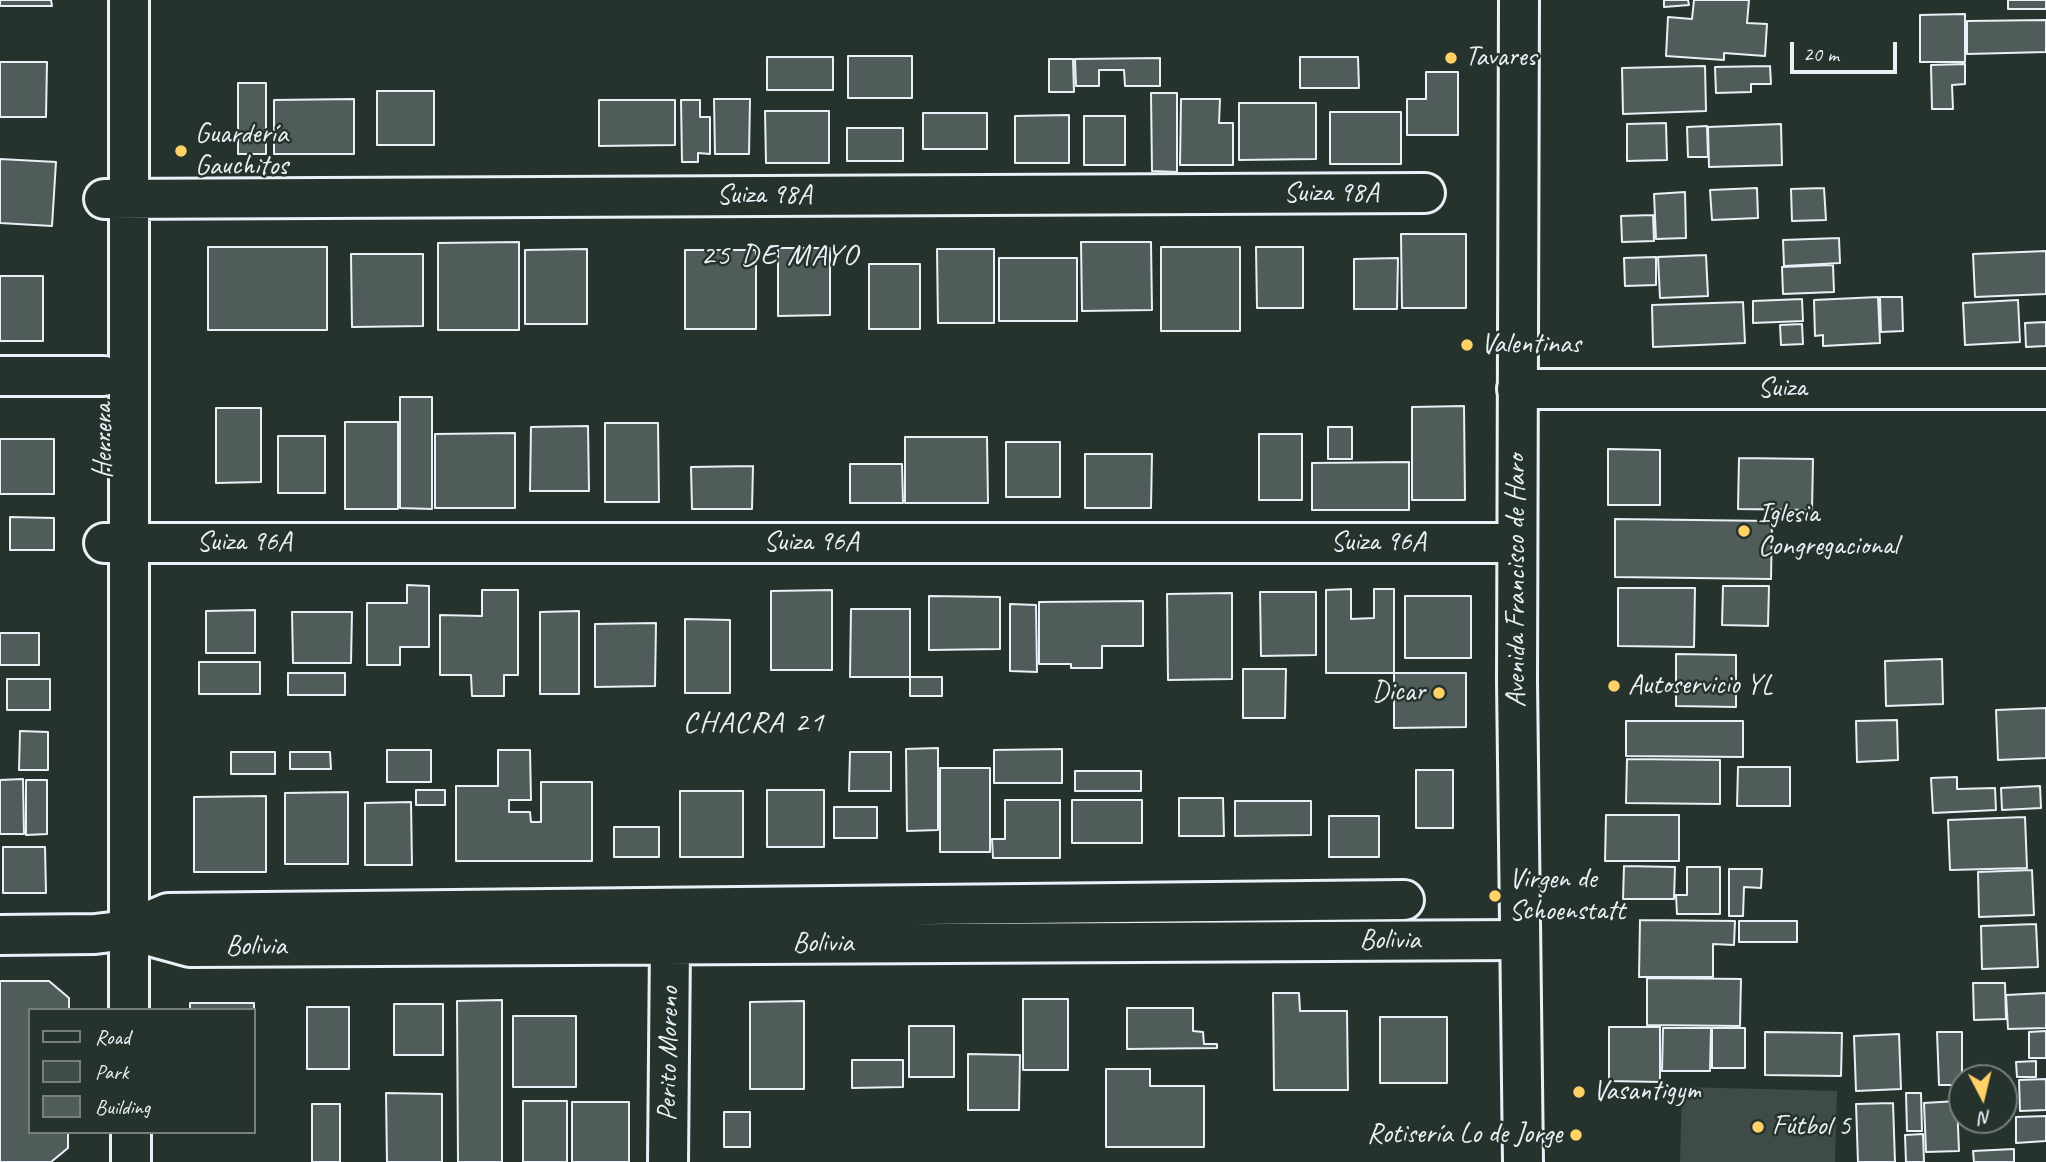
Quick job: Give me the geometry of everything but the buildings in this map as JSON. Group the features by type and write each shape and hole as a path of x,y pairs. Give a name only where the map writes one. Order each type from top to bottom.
{"street":[{"name":"Herrera","path":"104,0 116,199 117,543 130,870 129,1008"},
{"name":"Herrera","path":"117,543 104,376 129,0"},
{"name":"Avenida Francisco de Haro","path":"1519,0 1517,543 1523,1162"},
{"name":"Suiza 98A","path":"116,199 1425,193"},
{"path":"0,376 104,376"},
{"name":"Suiza","path":"1517,389 2046,389"},
{"name":"Suiza 96A","path":"117,543 1517,543"},
{"name":"Bolivia","path":"0,935 95,934 128,930 168,913 1404,900"},
{"name":"Bolivia","path":"128,930 190,947 1520,940"},
{"name":"Perito Moreno","path":"668,1162 670,945"},
{"path":"131,1134 131,1162"}],"green space":[{"name":"Fútbol 5","path":"1682,1087 1837,1091 1835,1162 1680,1162"}],"place":[{"name":"Tavares","path":"1451,58"},
{"name":"Guardería Gauchitos","path":"181,151"},
{"name":"Valentinas","path":"1467,345"},
{"name":"Iglesia Congregacional","path":"1744,531"},
{"name":"Autoservicio YL","path":"1614,686"},
{"name":"Dicar","path":"1439,693"},
{"name":"Virgen de Schoenstatt","path":"1495,896"},
{"name":"Vasantigym","path":"1579,1092"},
{"name":"Fútbol 5","path":"1758,1127"},
{"name":"Rotisería Lo de Jorge","path":"1576,1135"}],"district":[{"name":"25 DE MAYO","path":"780,256"},
{"name":"CHACRA 21","path":"754,723"}]}
